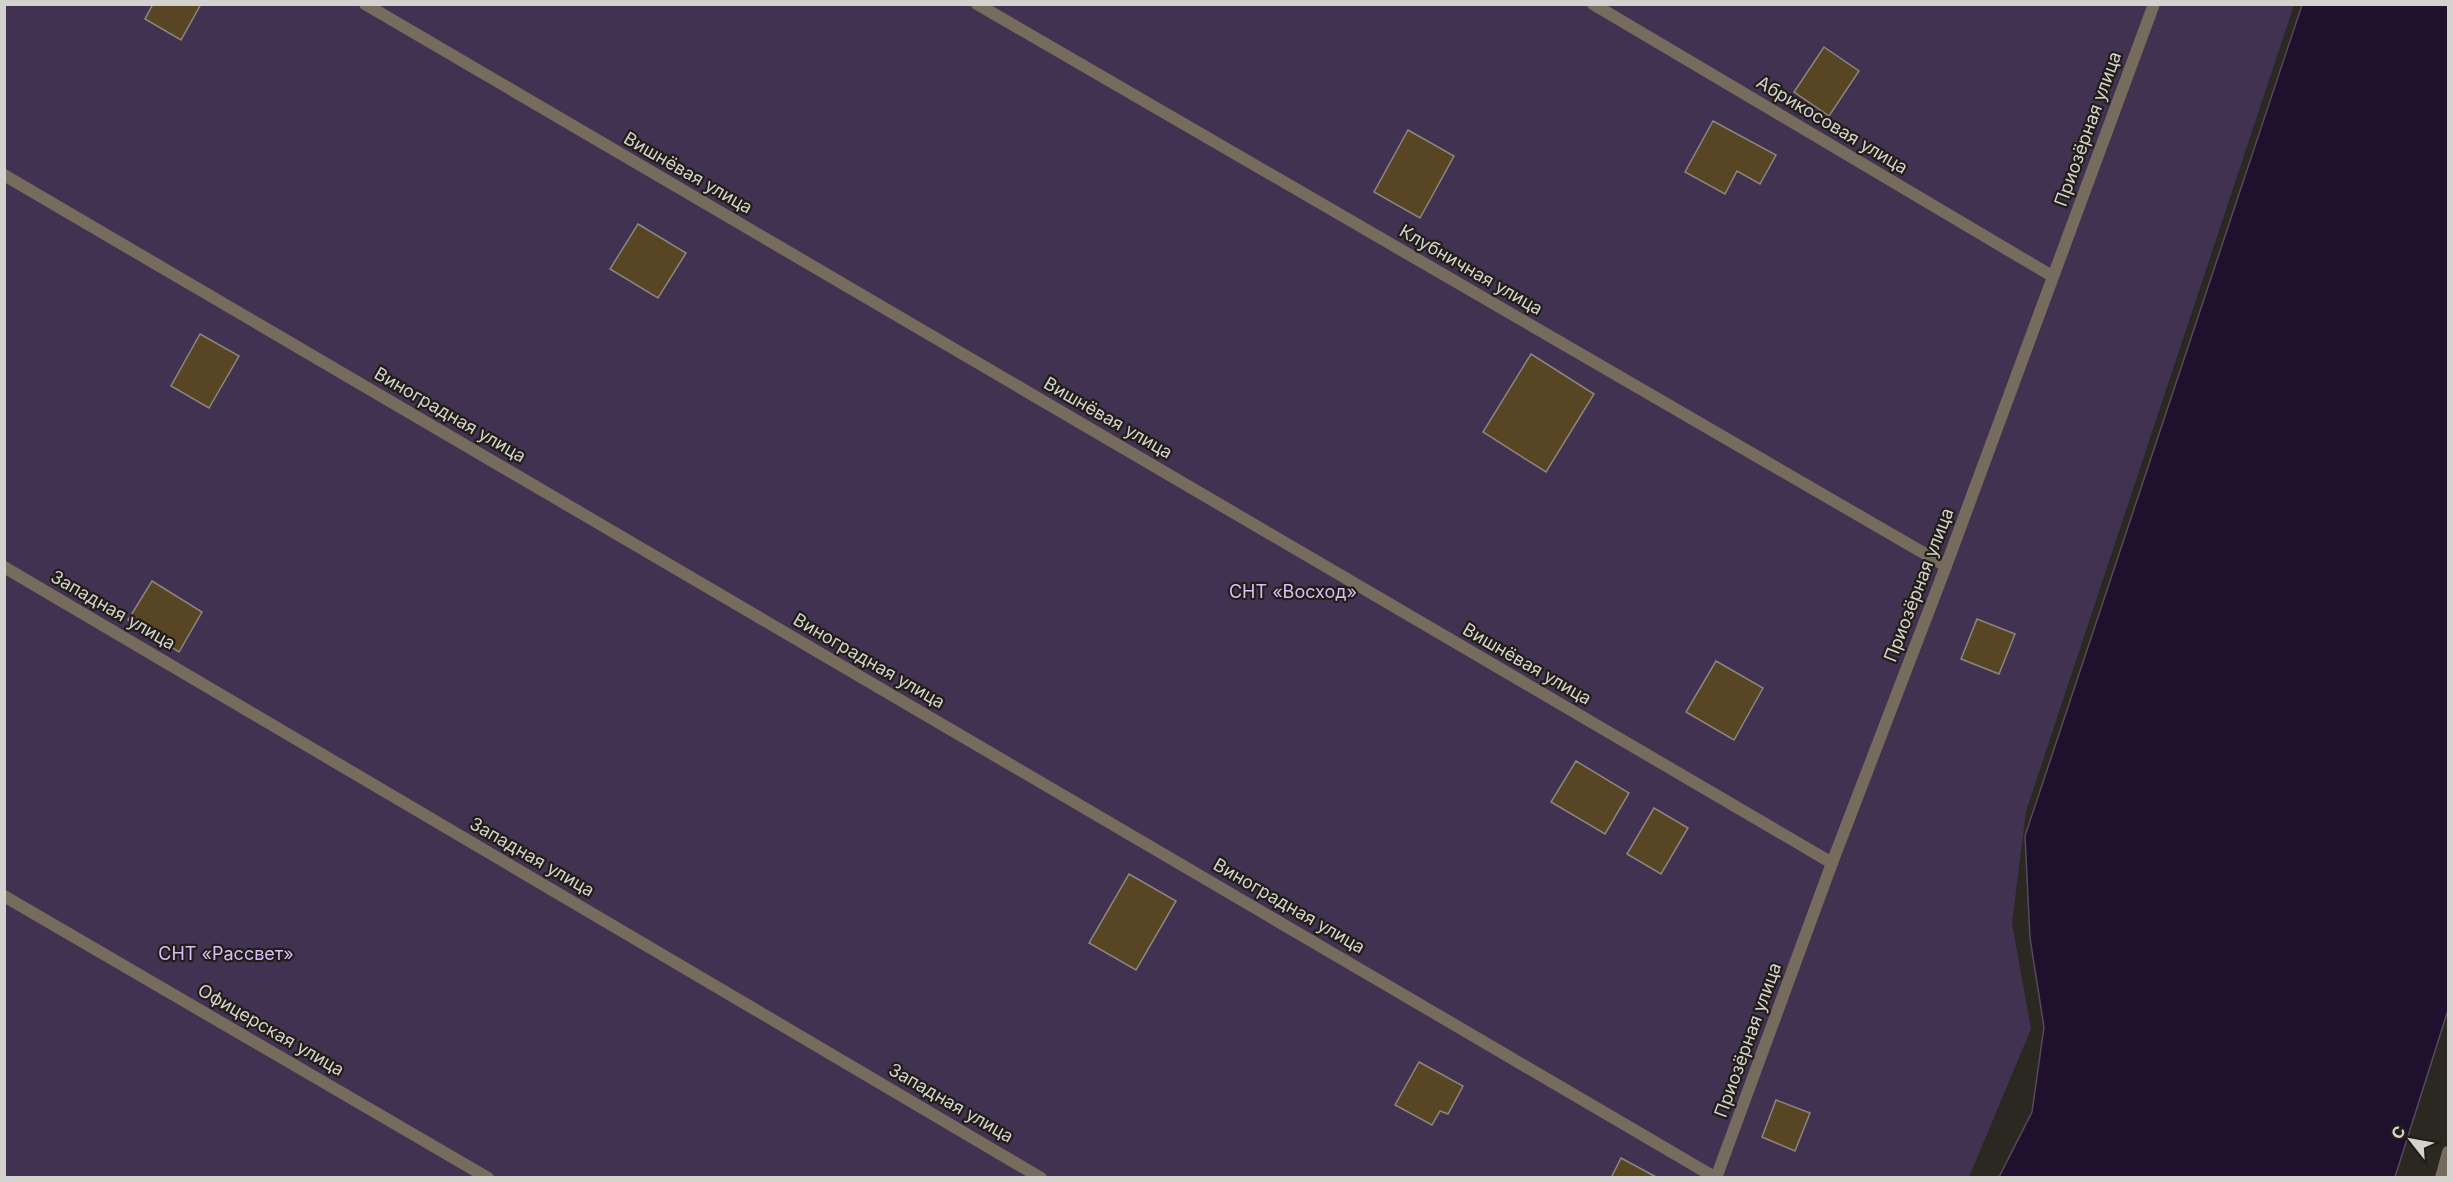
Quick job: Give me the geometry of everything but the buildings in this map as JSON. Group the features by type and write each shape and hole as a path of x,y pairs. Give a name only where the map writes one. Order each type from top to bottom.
{"street":[{"name":"Вишнёвая улица","path":"365,4 1832,863"},
{"name":"Клубничная улица","path":"977,4 1946,566"},
{"name":"Абрикосовая улица","path":"1593,4 2052,276"},
{"name":"Приозёрная улица","path":"1716,1178 2154,4"},
{"name":"Виноградная улица","path":"4,175 1716,1178"},
{"name":"Западная улица","path":"4,567 1041,1178"},
{"name":"Офицерская улица","path":"4,896 488,1178"},
{"path":"2441,1178 2448,1152"}],"green space":[{"name":"СНТ «Восход»","path":"5,5 2294,5 2026,811 2012,923 2031,1029 1969,1177 5,1178"}],"shaded area":[{"path":"2302,5 2448,5 2448,1010 2395,1177 1999,1177 2032,1112 2044,1027 2030,938 2025,836"}],"park label":[{"name":"СНТ «Рассвет»","path":"226,954"}]}
